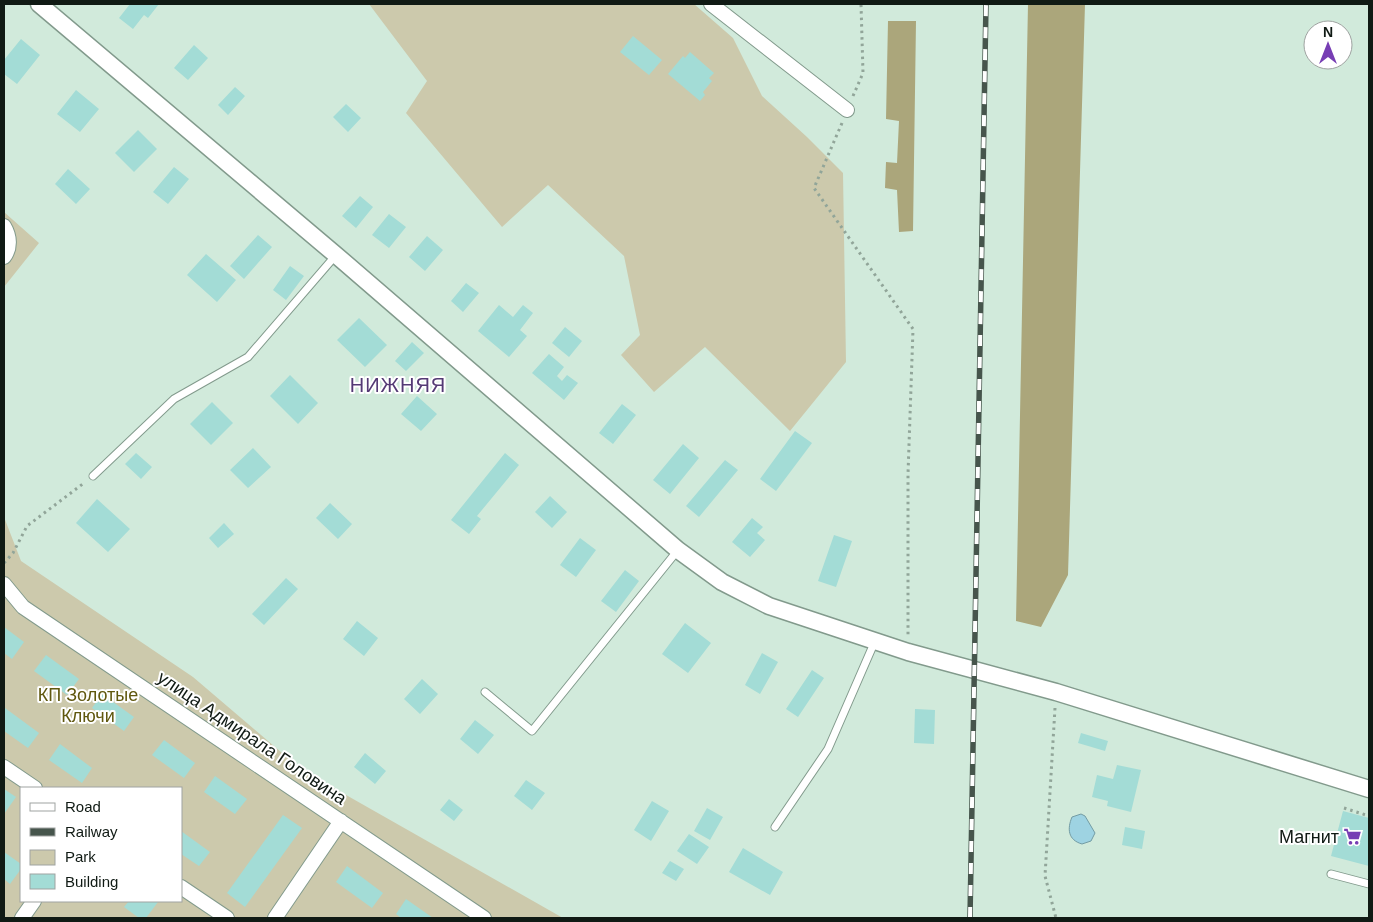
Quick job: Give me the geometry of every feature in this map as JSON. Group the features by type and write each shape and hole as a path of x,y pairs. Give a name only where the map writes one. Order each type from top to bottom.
{"street":[{"path":"39,4 336,255 678,550 722,582 769,606 908,652 1056,692 1369,789"},
{"path":"711,4 847,110"},
{"path":"4,226 8,234 8,251 4,257"},
{"name":"улица Адмирала Головина","path":"4,584 23,607 341,821 478,917"},
{"path":"4,767 34,787"},
{"path":"275,918 341,821"},
{"path":"182,889 227,918"},
{"path":"22,918 33,902"}],"lane":[{"path":"93,476 174,399 248,357 336,255"},
{"path":"485,692 532,731 678,550"},
{"path":"775,828 828,749 875,641"},
{"path":"1331,874 1369,884"}],"path":[{"path":"862,4 863,73 814,188 913,329 908,474 907,620"},
{"path":"4,563 13,553 27,526 93,476"},
{"path":"1056,692 1045,876 1056,918"},
{"path":"1344,808 1369,816"}],"green space":[{"path":"369,4 694,4 733,38 762,96 843,173 846,362 790,431 705,347 654,392 621,355 640,335 624,256 548,185 502,227 406,113 427,81"},
{"path":"4,212 39,243 4,287"},
{"name":"КП Золотые Ключи","path":"4,517 21,561 193,677 302,770 563,918 4,918"}],"shaded area":[{"path":"1028,4 1085,4 1068,575 1041,627 1016,621"},
{"path":"888,21 916,21 913,231 899,232 897,190 885,188 886,162 897,163 899,121 886,119"}],"water":[{"path":"1081,814 1085,816 1095,833 1091,841 1082,844 1071,837 1069,830 1072,817"}],"building":[{"path":"130,4 159,4 148,18 144,15 133,29 119,18"},
{"path":"633,36 662,60 649,75 620,52"},
{"path":"21,39 40,55 17,84 4,74 4,60"},
{"path":"194,45 208,58 188,80 174,68"},
{"path":"690,52 714,73 709,78 712,81 703,92 705,95 700,101 668,74 683,56 685,58"},
{"path":"235,87 245,96 228,115 218,105"},
{"path":"76,90 99,109 80,132 57,114"},
{"path":"346,104 361,118 348,132 333,117"},
{"path":"138,130 157,149 134,172 115,153"},
{"path":"174,167 189,179 168,204 153,192"},
{"path":"68,169 90,189 76,204 55,184"},
{"path":"360,196 373,207 356,228 342,216"},
{"path":"389,214 406,227 389,248 372,235"},
{"path":"258,235 272,247 244,279 230,266"},
{"path":"427,236 443,250 425,271 409,257"},
{"path":"206,254 236,280 217,302 187,275"},
{"path":"290,266 304,276 286,300 273,290"},
{"path":"466,283 479,293 463,312 451,301"},
{"path":"499,305 513,317 523,305 533,313 520,330 527,336 509,357 478,331"},
{"path":"359,318 387,345 365,367 337,340"},
{"path":"565,327 582,341 569,357 552,343"},
{"path":"412,342 424,353 406,371 395,361"},
{"path":"549,354 564,367 557,376 562,381 567,375 578,383 564,400 532,373"},
{"path":"290,375 318,403 298,424 270,396"},
{"path":"417,396 437,414 421,431 401,414"},
{"path":"212,402 233,423 211,445 190,424"},
{"path":"622,404 636,415 613,444 599,433"},
{"path":"795,431 812,443 776,491 760,479"},
{"path":"683,444 699,458 670,494 653,480"},
{"path":"253,448 271,467 248,488 230,470"},
{"path":"136,453 152,467 141,479 125,464"},
{"path":"505,453 519,465 477,516 481,519 469,534 451,520"},
{"path":"725,460 738,470 699,517 686,506"},
{"path":"550,496 567,512 552,528 535,512"},
{"path":"97,499 130,529 108,552 76,523"},
{"path":"330,503 352,524 338,539 316,518"},
{"path":"752,518 763,527 757,533 765,540 750,557 732,542"},
{"path":"224,523 234,534 218,548 209,538"},
{"path":"834,535 852,541 836,587 818,581"},
{"path":"580,538 596,550 576,577 560,565"},
{"path":"625,570 639,581 616,612 601,601"},
{"path":"286,578 298,589 264,625 252,614"},
{"path":"357,621 378,638 364,656 343,639"},
{"path":"685,623 711,643 688,673 662,654"},
{"path":"4,627 24,642 12,659 4,653"},
{"path":"762,653 778,662 760,694 745,685"},
{"path":"46,655 79,679 67,695 34,671"},
{"path":"812,670 824,678 798,717 786,709"},
{"path":"422,679 438,694 420,714 404,699"},
{"path":"102,694 134,717 124,731 92,708"},
{"path":"5,708 39,733 28,748 4,731"},
{"path":"915,709 935,710 934,744 914,743"},
{"path":"475,720 494,735 478,754 460,739"},
{"path":"1081,733 1108,741 1105,751 1078,743"},
{"path":"164,740 195,763 184,778 152,755"},
{"path":"60,744 92,768 82,783 49,760"},
{"path":"365,753 386,771 375,784 354,767"},
{"path":"1117,765 1141,770 1131,812 1107,806 1108,801 1092,797 1097,775 1113,779"},
{"path":"215,776 247,799 235,814 204,792"},
{"path":"526,780 545,793 532,810 514,796"},
{"path":"4,789 16,797 4,814"},
{"path":"449,799 463,810 454,821 440,810"},
{"path":"652,801 669,811 651,841 634,830"},
{"path":"707,808 723,817 710,840 694,831"},
{"name":"Магнит","path":"1343,811 1369,818 1369,866 1331,856"},
{"path":"283,815 302,828 245,907 227,893"},
{"path":"1125,827 1145,831 1142,849 1122,845"},
{"path":"182,832 210,852 199,866 182,855"},
{"path":"689,834 709,847 697,864 677,851"},
{"path":"743,848 783,872 770,895 729,872"},
{"path":"4,852 20,863 20,870 10,884 4,879"},
{"path":"670,861 684,869 676,881 662,873"},
{"path":"347,866 383,893 372,908 336,882"},
{"path":"406,899 433,918 401,918 396,914"},
{"path":"128,902 158,902 146,918 139,918 124,907"}],"railway":[{"path":"970,918 986,4"}],"place":[{"name":"Магнит","path":"1353,837"}],"district":[{"name":"НИЖНЯЯ","path":"398,385"}]}
